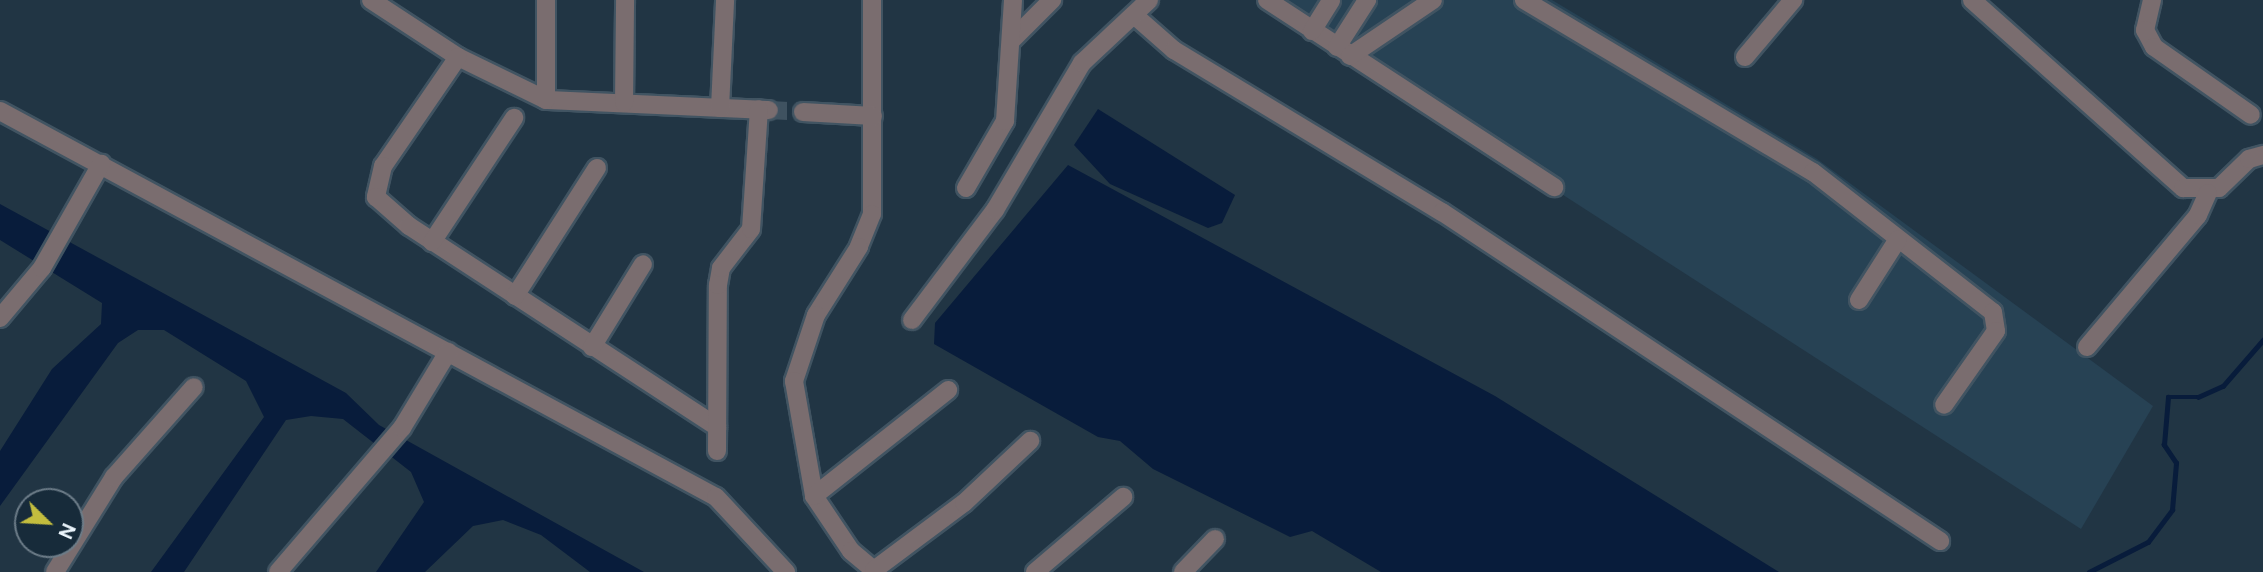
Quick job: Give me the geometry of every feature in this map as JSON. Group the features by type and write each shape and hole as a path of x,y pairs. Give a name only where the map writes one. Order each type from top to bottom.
{"street":[{"path":"371,0 458,57 546,100 764,110 751,229 721,268 718,285 717,451"},
{"path":"546,0 546,100"},
{"path":"624,103 625,0"},
{"path":"720,108 725,0"},
{"path":"872,0 873,116 867,233 816,315 794,381 814,496 851,551 875,571 964,503 1031,441"},
{"path":"966,188 1005,121 1013,0"},
{"path":"1012,40 1052,0"},
{"path":"912,320 995,210 1075,71 1149,0"},
{"path":"1312,31 1331,0"},
{"path":"1343,51 1367,0"},
{"path":"1343,51 1390,23 1412,19 1433,0"},
{"path":"1524,0 1813,172 1998,321 1944,405"},
{"path":"1745,57 1793,0"},
{"path":"1972,0 2183,188 2208,192"},
{"path":"2152,0 2144,30 2154,47 2251,115"},
{"path":"1271,2 1554,187"},
{"path":"1133,15 1174,50 1442,212 1940,541"},
{"path":"458,57 383,166 376,197 432,242 717,427"},
{"path":"0,111 716,497 786,572"},
{"path":"803,112 873,116"},
{"path":"432,242 514,118"},
{"path":"2087,346 2198,215 2208,192 2249,159 2263,155"},
{"path":"0,318 42,268 102,164"},
{"path":"515,296 597,168"},
{"path":"1859,300 1898,239"},
{"path":"592,347 643,264"},
{"path":"278,572 402,428 448,352"},
{"path":"55,572 114,477 194,387"},
{"path":"814,496 948,390"},
{"path":"1035,572 1123,497"},
{"path":"1183,572 1214,540"}],"shaded area":[{"path":"1261,0 1552,0 1817,159 2153,406 2081,529"},
{"path":"1098,109 1235,195 1222,223 1208,228 1110,184 1074,145"},
{"path":"1068,165 1495,396 1779,572 1381,572 1312,531 1290,537 1153,469 1120,441 1098,437 934,344 935,323"},
{"path":"0,204 346,393 379,425 644,572 590,572 541,535 503,520 473,526 425,572 376,572 424,502 411,472 343,419 311,416 286,420 184,572 151,572 264,417 246,381 164,330 138,330 118,343 0,506 0,451 52,369 101,324 102,303 0,240"}],"waterway":[{"path":"2089,572 2148,542 2172,510 2176,463 2164,445 2168,397 2198,397 2223,386 2263,340"}],"tunnel":[{"path":"769,110 803,112"}]}
